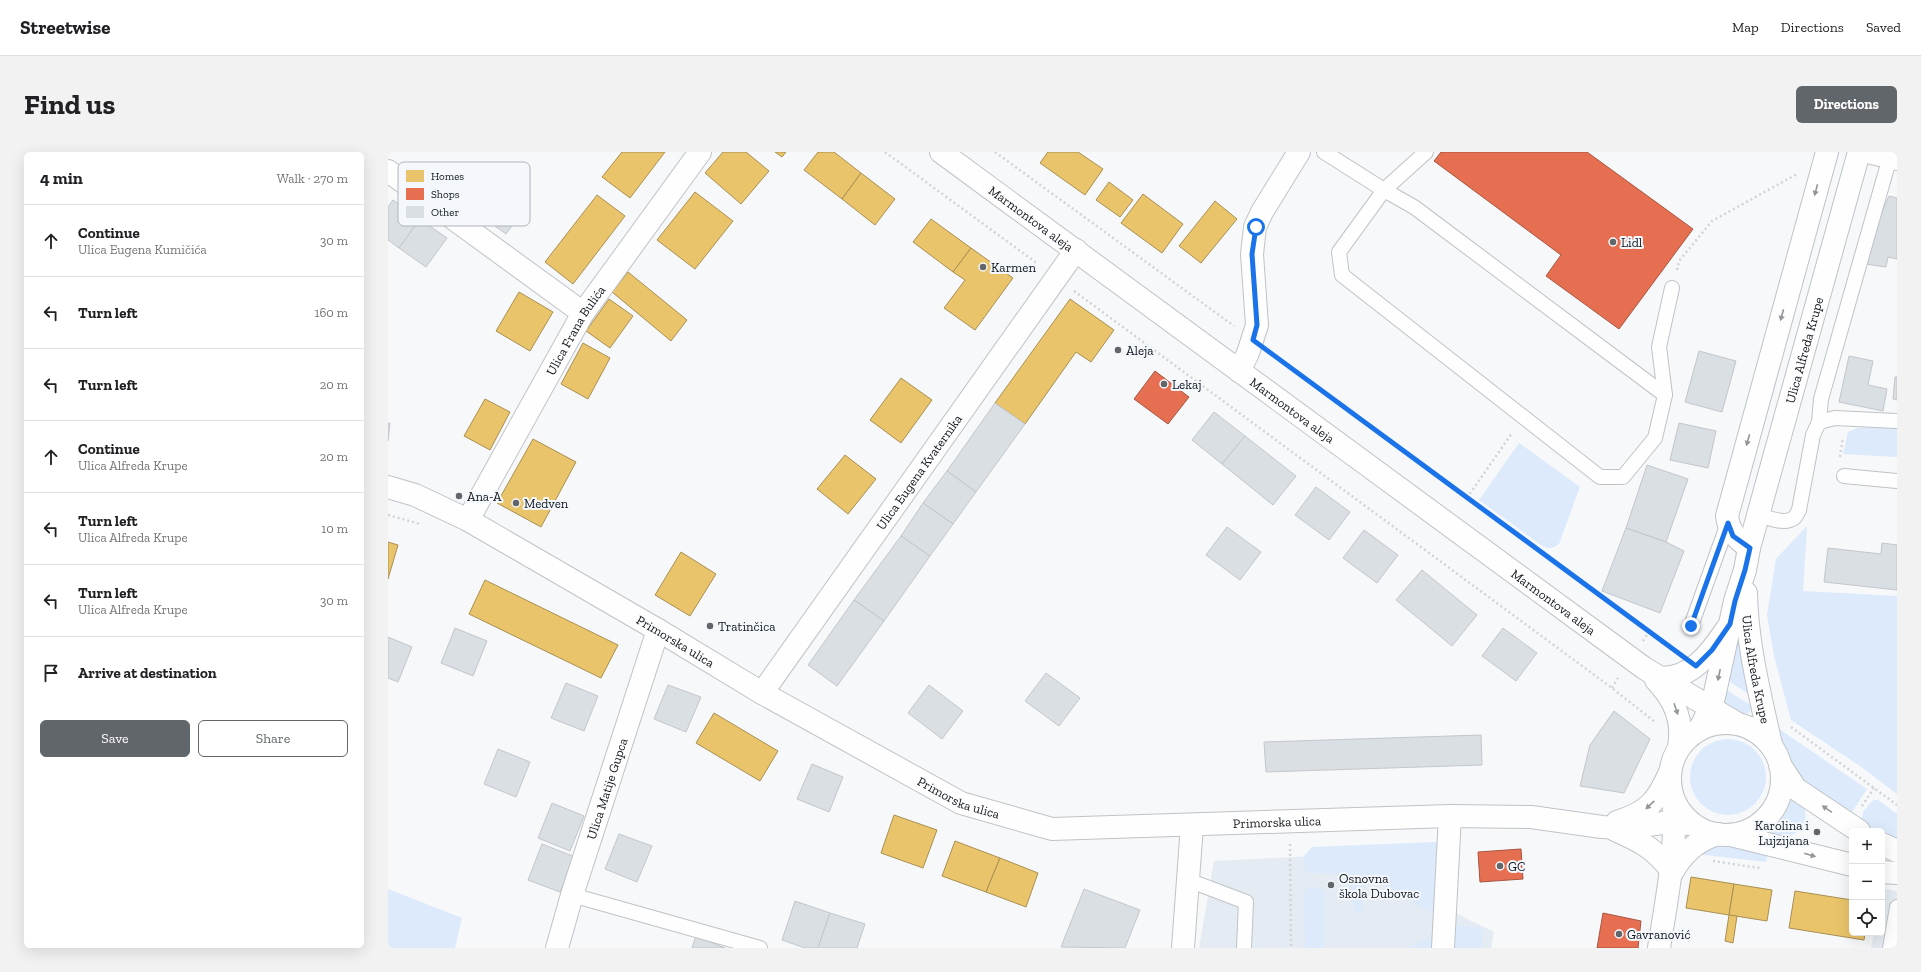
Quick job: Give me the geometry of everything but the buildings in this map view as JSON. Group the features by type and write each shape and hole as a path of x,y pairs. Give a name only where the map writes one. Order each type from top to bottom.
{"main road":[{"name":"Ulica Frana Bulića","path":"468,520 583,313 700,152"},
{"name":"Marmontova aleja","path":"941,152 1652,673 1738,724"},
{"path":"1239,371 1253,340 1257,325 1252,254 1256,227 1262,212 1299,152"},
{"name":"Ulica Alfreda Krupe","path":"1699,729 1710,708 1718,680 1735,601 1745,570 1770,472 1860,152"},
{"path":"1868,152 1893,158"},
{"path":"1750,548 1733,536 1727,516 1826,155"},
{"path":"388,171 398,178"},
{"path":"464,226 583,313"},
{"name":"Ulica Eugena Kvaternika","path":"762,693 1076,250"},
{"name":"Primorska ulica","path":"388,487 415,495 468,520 658,630 762,693 961,803 1052,829 1450,816 1531,817 1606,828 1683,823"},
{"name":"Ulica Alfreda Krupe","path":"1745,570 1746,622 1748,640 1771,745"},
{"path":"1652,673 1678,676 1696,666 1712,650 1730,624"},
{"name":"Ulica Matije Gupca","path":"557,948 572,895 658,630"},
{"name":"Marmontova aleja","path":"1652,673 1674,703 1680,726 1679,747"},
{"path":"1659,948 1684,817 1673,798 1670,786 1670,772 1673,759 1679,747 1688,737 1699,729 1718,723 1738,724 1762,735 1771,745 1780,765 1796,789 1854,828"},
{"path":"1674,868 1699,841 1724,834 1745,832 1757,825 1772,811 1780,792 1782,779 1780,765"},
{"name":"Primorska ulica","path":"1606,828 1640,814 1650,806 1658,797 1670,772"},
{"path":"1443,948 1450,816"},
{"path":"1683,823 1704,831 1724,834 1849,864"},
{"path":"1183,948 1192,825"},
{"path":"1606,828 1647,845 1674,868"},
{"path":"1885,845 1897,851"},
{"path":"1885,872 1897,874"}],"lane":[{"path":"1324,152 1414,207 1665,396"},
{"path":"1426,152 1384,190 1339,252 1342,275 1600,477 1623,477 1655,438 1665,396 1659,347 1672,288"},
{"path":"1759,515 1778,520 1788,520 1794,518 1799,510 1813,435 1819,422 1821,399 1893,158"},
{"path":"1819,422 1835,418 1897,422"},
{"path":"1844,476 1897,481"},
{"path":"1691,626 1728,523"},
{"path":"1188,880 1246,902 1244,948"},
{"path":"572,895 760,948"},
{"path":"1890,948 1897,907"}],"path":[{"path":"885,152 1612,688 1659,725"},
{"path":"994,152 1253,340 1696,666"},
{"path":"1672,288 1679,261 1712,221 1770,190 1826,155"},
{"path":"1467,498 1523,417"},
{"path":"1844,476 1838,466 1845,418"},
{"path":"388,515 425,526"},
{"path":"1763,709 1897,805"},
{"path":"1290,822 1291,948"},
{"path":"1674,868 1763,868"}],"shaded area":[{"path":"1857,428 1897,428 1897,457 1843,454 1848,432"},
{"path":"1519,443 1580,487 1559,544 1552,548 1541,545 1479,500"},
{"path":"1807,526 1803,591 1897,596 1897,794 1860,766 1791,720 1774,656 1767,615 1776,559"},
{"path":"1737,636 1739,637 1750,695 1724,678"},
{"path":"1722,687 1752,706 1749,713 1741,714 1720,705"},
{"path":"1776,727 1867,789 1850,815 1808,786 1793,769"},
{"path":"1728,739 1742,742 1755,750 1763,763 1766,777 1763,791 1755,804 1742,812 1728,815 1714,812 1701,804 1693,791 1690,777 1693,763 1701,750 1714,742"},
{"path":"1788,794 1803,805 1805,811 1805,821 1803,825 1800,829 1787,838 1761,833 1771,825 1778,816 1784,806"},
{"path":"1873,800 1878,800 1897,814 1897,844 1885,838 1885,828 1869,828 1861,822 1863,812"},
{"path":"1440,843 1435,914 1384,888 1384,878 1363,878 1363,912 1355,913 1347,874 1308,873 1304,867 1304,856 1312,847"},
{"path":"1720,843 1731,843 1768,852 1766,862 1696,854"},
{"name":"Osnovna škola Dubovac","path":"1457,849 1447,909 1494,932 1491,948 1199,948 1214,861"},
{"path":"1320,887 1325,892 1325,948 1305,948 1304,892 1308,888"},
{"path":"388,889 462,918 455,948 388,948"},
{"path":"1885,889 1897,891 1897,948 1871,948 1873,936 1885,936"},
{"path":"1452,925 1482,927 1482,948 1451,948"},
{"path":"1434,935 1434,948 1411,948 1411,947"}],"place":[{"name":"Lidl","path":"1613,242"},
{"name":"Karmen","path":"983,267"},
{"name":"Aleja","path":"1118,350"},
{"name":"Lekaj","path":"1164,384"},
{"name":"Ana-A","path":"459,496"},
{"name":"Medven","path":"516,503"},
{"name":"Tratinčica","path":"710,626"},
{"name":"Karolina i Lujzijana","path":"1817,832"},
{"name":"GC","path":"1500,866"},
{"name":"Osnovna škola Dubovac","path":"1331,885"},
{"name":"Gavranović","path":"1619,934"}],"route":[{"path":"1256,227 1252,254 1257,325 1253,340 1648,633 1696,666 1712,650 1730,624 1750,548 1733,536 1728,523 1691,626"}]}
